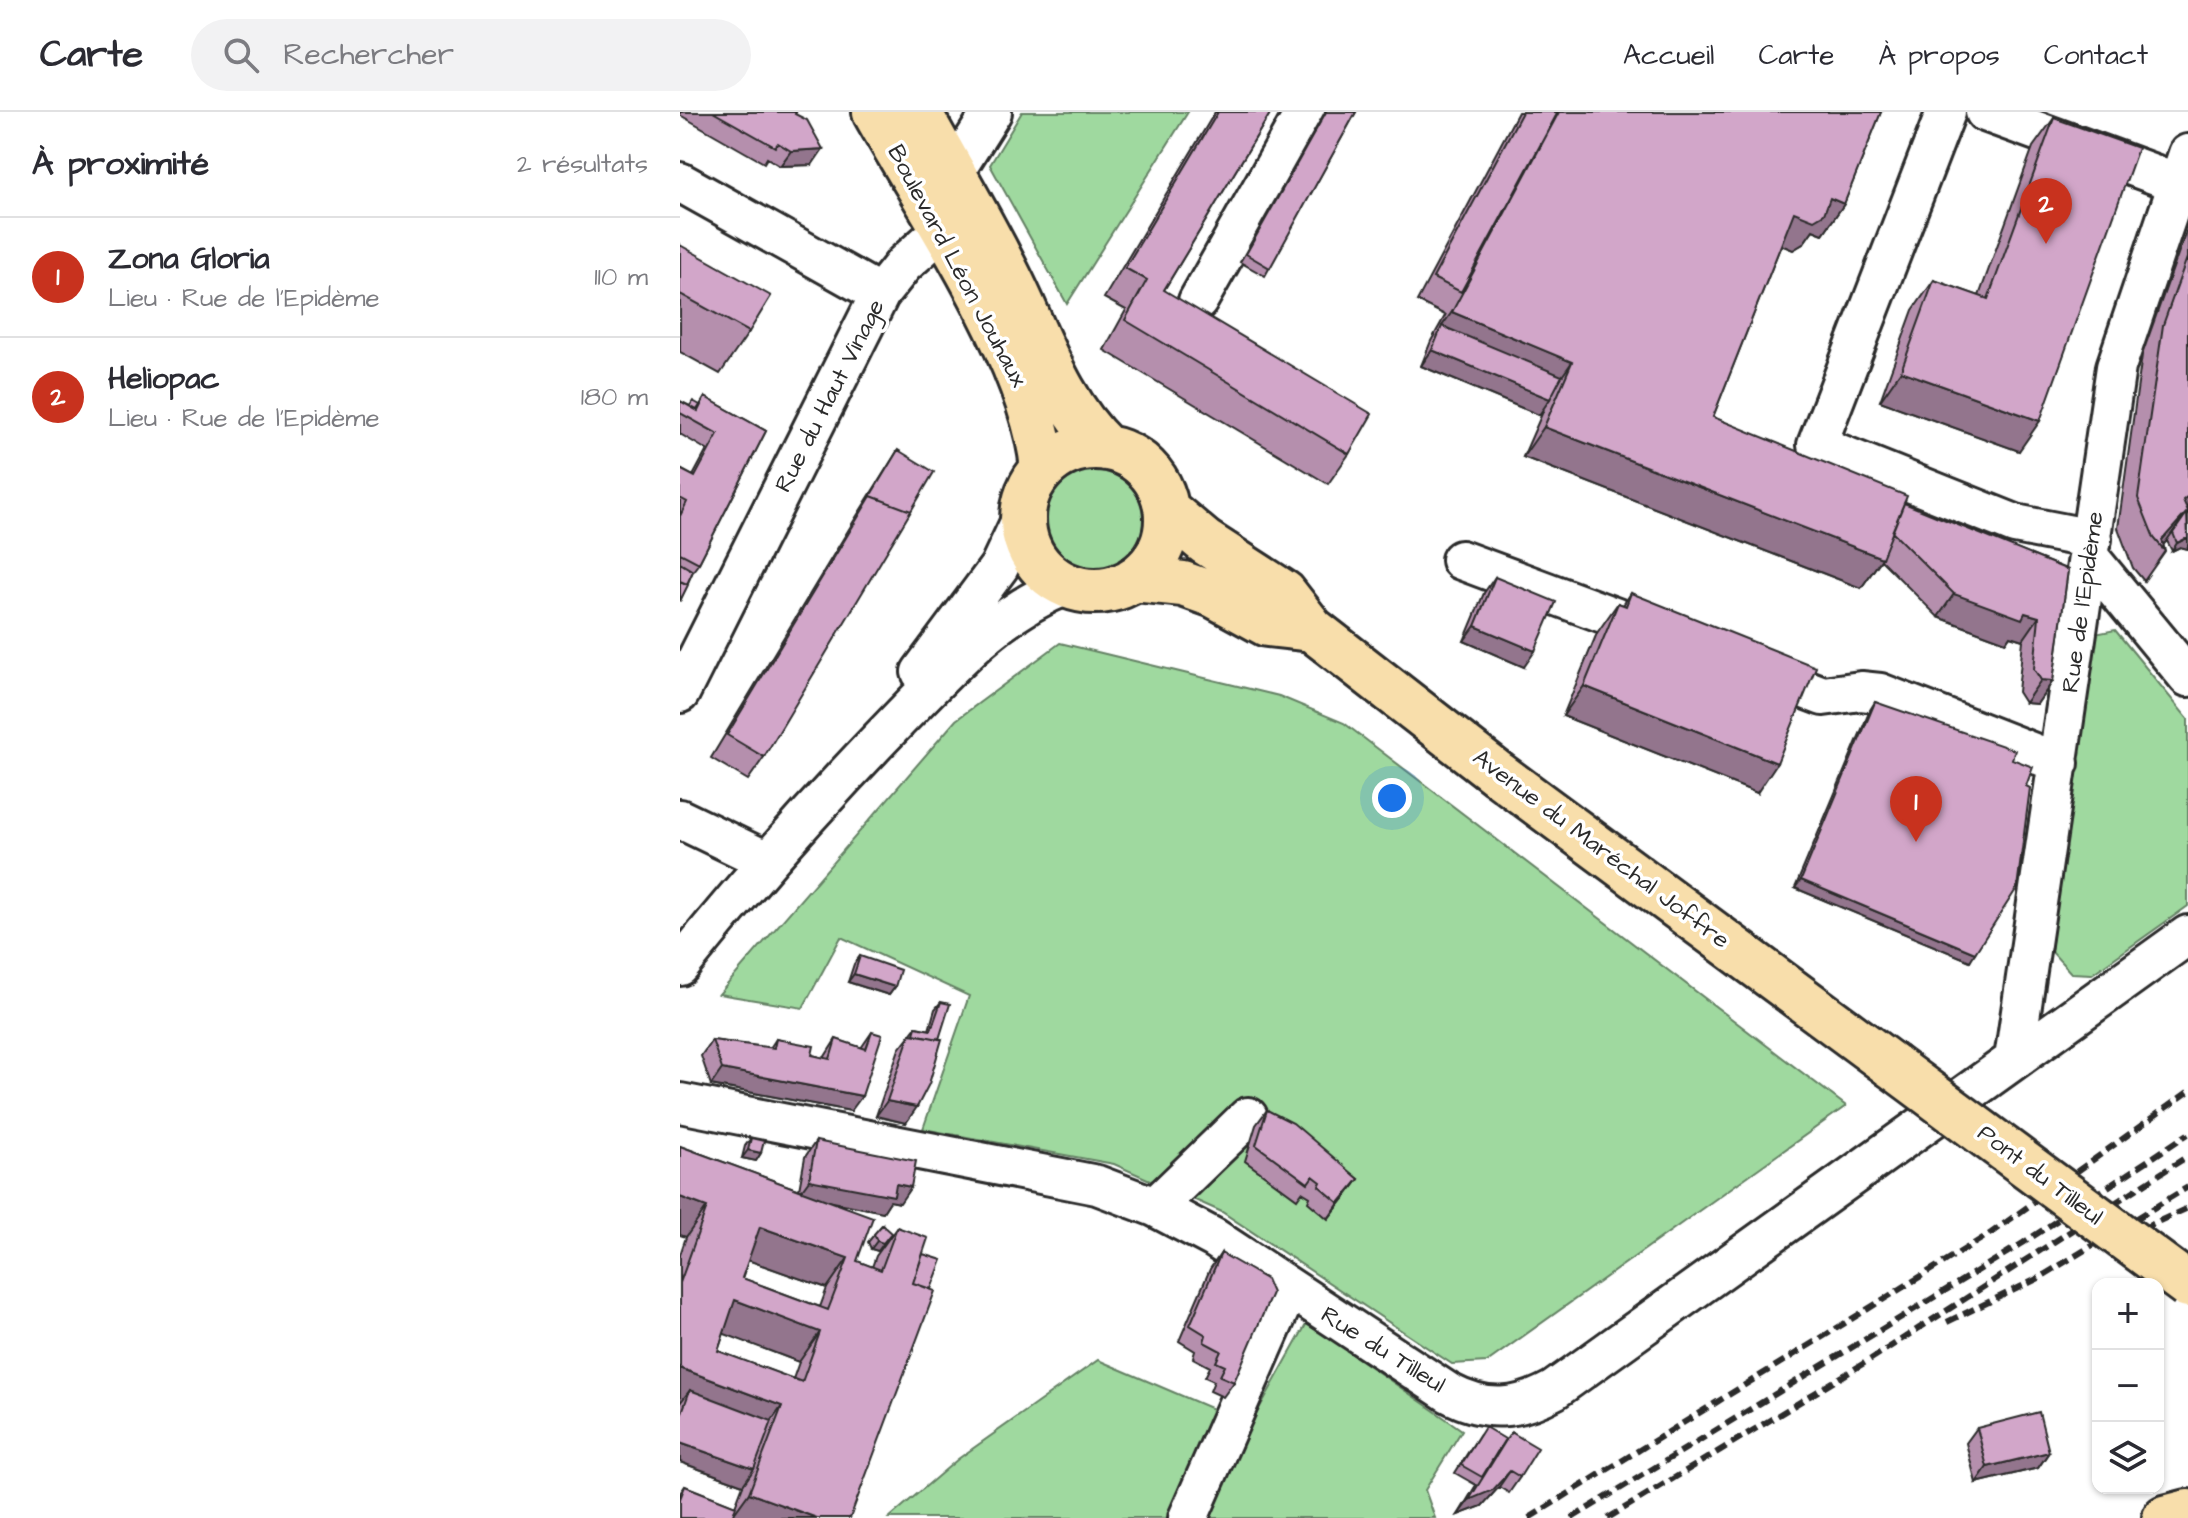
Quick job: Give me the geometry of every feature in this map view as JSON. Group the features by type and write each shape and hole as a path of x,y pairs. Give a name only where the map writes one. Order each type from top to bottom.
{"main road":[{"name":"Boulevard Léon Jouhaux","path":"875,112 1020,381 1040,439 1043,469"},
{"name":"Boulevard Léon Jouhaux","path":"919,112 1010,279 1066,398 1084,426 1106,448"},
{"path":"1106,448 1128,455 1147,468 1160,487 1167,510 1163,544 1151,564 1134,579 1101,591 1067,585 1049,574 1035,558 1026,538 1023,516 1031,486 1043,469 1072,451 1106,448"},
{"name":"Avenue du Maréchal Joffre","path":"1167,510 1205,542 1284,593 1312,629 1498,774 1891,1065"},
{"path":"1134,579 1183,584 1214,595 1267,624 1312,629"},
{"name":"Pont du Tilleul","path":"1891,1065 2188,1285"},
{"path":"2165,1518 2188,1512"}],"street":[{"path":"941,231 953,174 992,112"},
{"path":"1198,301 1305,112"},
{"path":"1946,112 1817,445 2015,524 2091,548 2188,677"},
{"path":"1985,112 2183,168"},
{"name":"Rue de l'Epidème","path":"2014,1059 2116,367 2183,168"},
{"path":"680,182 880,294"},
{"name":"Rue du Haut Vinage","path":"680,693 880,294 904,264 941,231"},
{"path":"843,776 986,587 1006,556 1023,516"},
{"path":"1461,560 1823,696 1861,691 1880,693 2059,763"},
{"path":"680,966 843,776 1002,620 1027,602 1067,585"},
{"path":"680,819 767,861"},
{"name":"Rue du Tilleul","path":"680,1103 1097,1185 1155,1207 1214,1238 1467,1402 1500,1409 1525,1403 1554,1390 2188,935"},
{"path":"1155,1207 1248,1117"},
{"path":"1188,1518 1289,1288"}],"green space":[{"path":"1022,112 1188,112 1067,304 990,165"},
{"path":"1095,469 1115,473 1131,484 1142,500 1146,520 1142,540 1131,556 1115,567 1095,571 1075,567 1059,556 1048,540 1044,520 1048,500 1059,484 1075,473"},
{"path":"2115,630 2188,719 2188,906 2092,974 2071,973 2051,951 2090,635"},
{"path":"1060,643 1279,696 1344,723 1846,1106 1487,1362 1452,1364 1222,1212 1114,1164 923,1129 969,996 841,937 803,1008 719,994 956,720"},
{"path":"1307,1323 1462,1430 1425,1490 1435,1518 889,1518 958,1459 1098,1360 1250,1425"}],"building":[{"path":"713,112 796,112 807,120 823,149 791,151 778,143 775,147"},
{"path":"1218,112 1271,112 1164,290 1372,414 1349,454 1125,320 1147,280 1125,268"},
{"path":"1326,112 1356,112 1270,268 1246,254"},
{"path":"1522,112 1558,112 1461,292 1433,278"},
{"path":"1559,112 1881,112 1844,204 1830,198 1824,214 1814,220 1794,212 1713,417 1907,496 1882,558 1544,427 1572,362 1452,312"},
{"path":"2054,118 2138,148 2040,421 1901,371 1934,280 1988,299"},
{"path":"680,245 771,296 749,332 680,294"},
{"path":"2188,255 2188,496 2183,500 2188,511 2162,540 2165,551 2154,538 2138,498 2163,325"},
{"path":"1442,326 1562,376 1550,399 1432,350"},
{"path":"705,397 766,431 699,563 680,553 680,516 687,502 680,498 680,469 695,477 718,434 680,413 680,401 698,411"},
{"path":"693,401 700,405 697,410 690,406"},
{"path":"898,450 934,472 911,511 871,496 866,503"},
{"path":"871,496 911,511 764,757 727,735"},
{"path":"1904,503 2068,570 2053,681 2041,680 2034,669 2039,617 2025,613 2022,619 1954,594 1892,532"},
{"path":"2187,513 2188,539 2177,543 2173,533"},
{"path":"680,563 693,571 687,584 680,581"},
{"path":"1495,577 1556,602 1535,651 1475,626"},
{"path":"680,581 688,585 680,601"},
{"path":"1631,593 1816,667 1777,763 1584,686 1618,603 1626,606"},
{"path":"1875,702 2015,750 2012,759 2033,767 2026,786 2030,788 2017,888 1975,953 1801,880"},
{"path":"860,956 900,970 895,987 854,974"},
{"path":"941,1002 950,1004 939,1039 914,1034 916,1027 931,1030"},
{"path":"872,1032 882,1035 862,1096 722,1069 712,1040 774,1048 776,1039 814,1046 812,1055 830,1059 836,1039 866,1049"},
{"path":"910,1034 942,1039 929,1084 917,1107 887,1101"},
{"path":"1267,1110 1293,1123 1359,1179 1339,1203 1319,1186 1321,1182 1313,1176 1308,1183 1256,1145"},
{"path":"751,1138 764,1141 761,1153 748,1150"},
{"path":"816,1141 916,1161 911,1187 896,1184 894,1196 809,1180"},
{"path":"680,1146 873,1217 857,1261 881,1270 897,1227 928,1238 913,1283 935,1291 850,1518 817,1518 749,1493 782,1406 680,1368 680,1283 707,1207 680,1197","holes":["760,1227 848,1258 828,1310 742,1278","735,1300 820,1332 802,1382 718,1351"]},
{"path":"882,1225 891,1233 883,1243 877,1241 874,1234"},
{"path":"1221,1253 1266,1279 1272,1293 1234,1382 1220,1376 1225,1366 1216,1362 1221,1351 1204,1342 1206,1335 1190,1325"},
{"path":"923,1254 942,1260 931,1289 913,1283"},
{"path":"690,1390 772,1421 754,1469 680,1443 680,1418"},
{"path":"2039,1412 2049,1452 1987,1467 1977,1428"},
{"path":"1485,1427 1505,1439 1482,1477 1461,1465"},
{"path":"1511,1432 1538,1448 1520,1477 1510,1471 1493,1490 1469,1500"},
{"path":"685,1486 736,1506 732,1518 680,1518 680,1499"}],"railway":[{"path":"1529,1518 1991,1233 2188,1092"},
{"path":"1572,1518 2023,1243 2188,1134"},
{"path":"1608,1518 1871,1359 2188,1156"},
{"path":"1947,1322 2039,1278 2188,1187"},
{"path":"2126,1236 2188,1208"}],"place":[{"name":"Heliopac","path":"2046,244"},
{"name":"Zona Gloria","path":"1916,842"}]}
